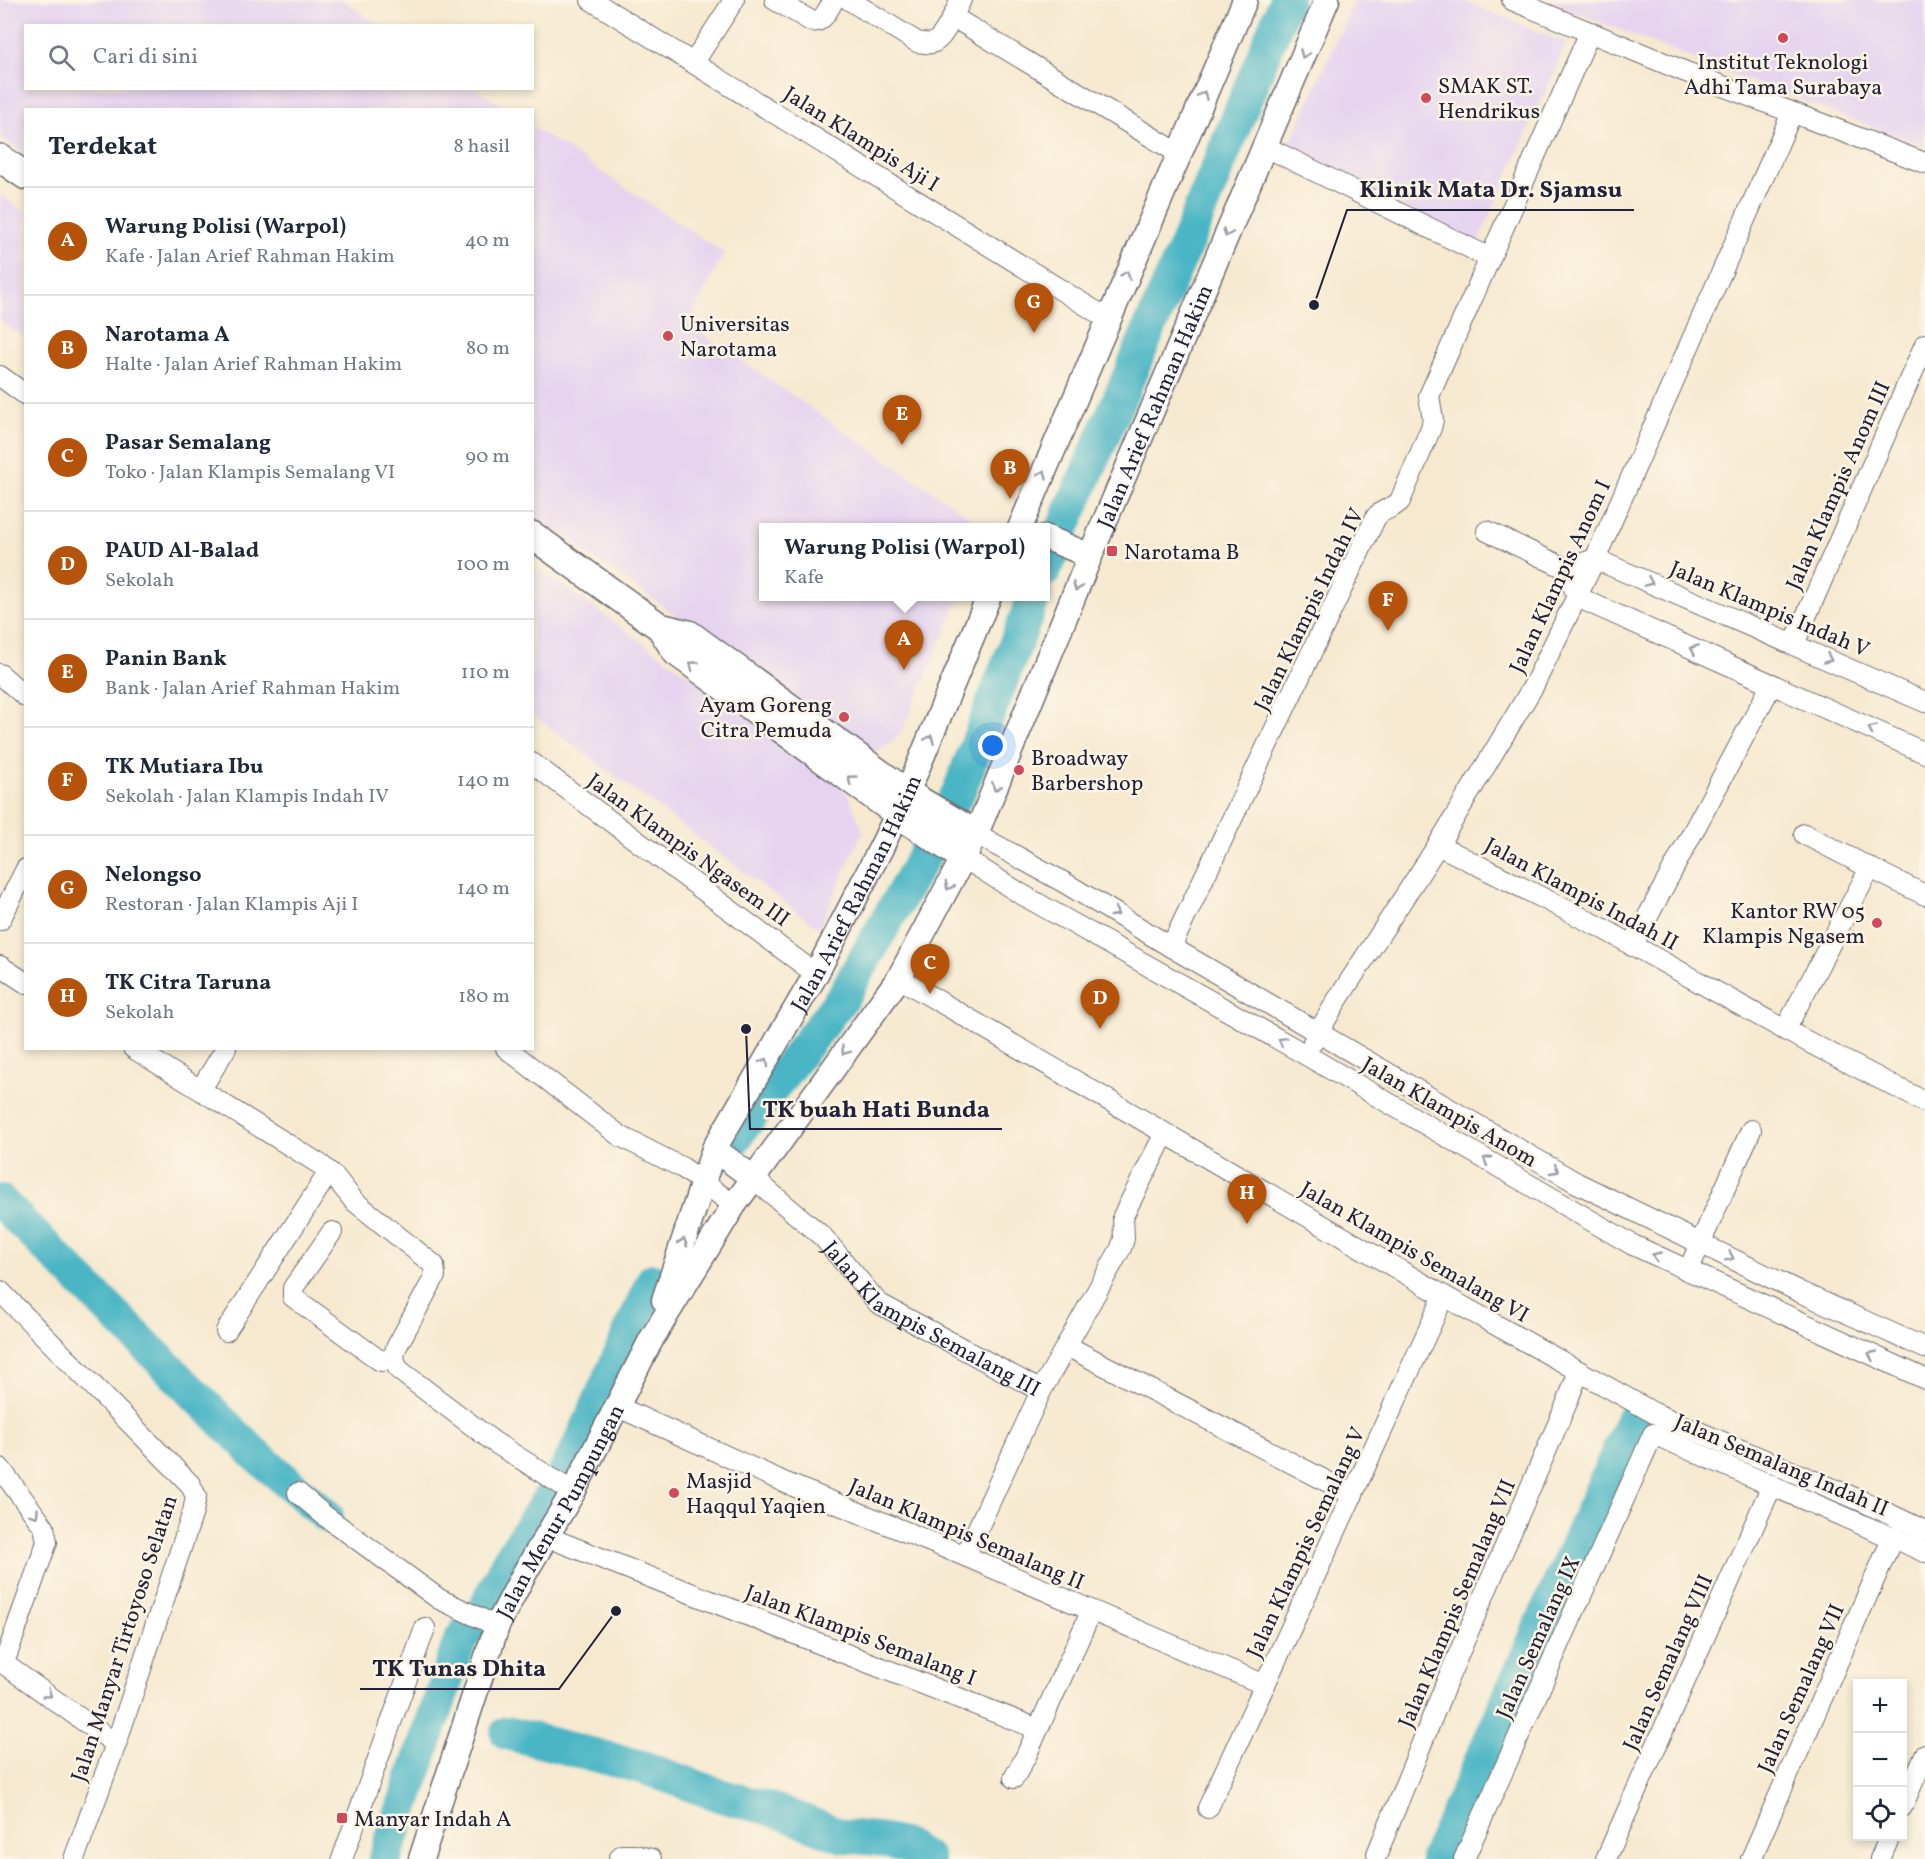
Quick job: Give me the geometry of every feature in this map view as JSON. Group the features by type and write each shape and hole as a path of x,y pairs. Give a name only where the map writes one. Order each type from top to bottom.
{"main road":[{"path":"0,158 24,175"},
{"path":"534,537 660,627 676,652 962,842"}],"street":[{"name":"Jalan Klampis Aji I","path":"591,0 1108,318"},
{"path":"694,62 734,0"},
{"path":"775,0 816,22 821,20 834,0"},
{"path":"849,0 917,42 926,44 934,43 957,8 1178,153"},
{"path":"1023,523 1178,153 1245,0"},
{"name":"Jalan Arief Rahman Hakim","path":"734,1205 899,978 1090,556 1327,0"},
{"path":"1512,0 1925,164"},
{"name":"Jalan Klampis Indah IV","path":"1171,947 1376,518 1384,510 1400,501 1431,428 1429,396 1590,32"},
{"name":"Jalan Klampis Anom I","path":"1306,1055 1438,845 1534,685 1595,559 1792,113"},
{"path":"1264,146 1490,258"},
{"name":"Jalan Klampis Anom III","path":"1794,644 1925,344"},
{"path":"0,375 24,393"},
{"path":"1487,531 1567,569 1577,597 1925,753"},
{"path":"1055,541 1090,556"},
{"path":"1567,569 1595,559"},
{"name":"Jalan Klampis Indah V","path":"1595,559 1925,702"},
{"name":"Jalan Arief Rahman Hakim","path":"703,1181 714,1149 816,974 908,807 987,601"},
{"path":"0,674 24,695"},
{"path":"1632,946 1773,684"},
{"name":"Jalan Klampis Ngasem III","path":"534,764 816,974"},
{"path":"1804,834 1925,895"},
{"name":"Jalan Klampis Anom","path":"962,842 1035,866 1577,1183 1800,1292 1925,1348"},
{"name":"Jalan Klampis Anom","path":"962,842 1021,894 1306,1055 1633,1245 1925,1379"},
{"name":"Jalan Klampis Indah II","path":"1438,845 1925,1102"},
{"path":"1021,894 1035,866"},
{"path":"1785,1030 1870,868"},
{"path":"0,920 24,873"},
{"path":"0,966 24,982"},
{"name":"Jalan Klampis Semalang VI","path":"899,978 1164,1135 1444,1296 1654,1413 1864,1502 1925,1531"},
{"path":"136,1050 329,1172 354,1201 434,1265 435,1276 396,1348 393,1358 399,1370 494,1442 562,1486"},
{"path":"201,1089 225,1050"},
{"path":"509,1050 620,1136 676,1164 734,1205"},
{"path":"1688,1271 1751,1130"},
{"path":"1041,1390 1121,1248 1124,1239 1123,1216 1164,1135"},
{"name":"Jalan Klampis Semalang III","path":"714,1149 753,1178 823,1237 878,1304 1041,1390 965,1556"},
{"path":"226,1330 329,1172"},
{"name":"Jalan Menur Pumpungan","path":"652,1338 703,1181"},
{"name":"Jalan Menur Pumpungan","path":"421,1859 469,1708 489,1623 547,1537 562,1486 618,1407 652,1338 734,1205"},
{"path":"332,1232 293,1288 293,1297 379,1360 393,1358"},
{"name":"Jalan Manyar Tirtoyoso Selatan","path":"0,1291 190,1484 196,1496 193,1512 116,1744 74,1859"},
{"name":"Jalan Klampis Semalang V","path":"1208,1808 1444,1296"},
{"path":"1067,1346 1353,1495"},
{"name":"Jalan Klampis Semalang VII","path":"1377,1854 1447,1681 1579,1371"},
{"name":"Jalan Klampis Semalang II","path":"618,1407 786,1483 965,1556 1265,1685"},
{"name":"Jalan Semalang Indah II","path":"1653,1434 1925,1552"},
{"name":"Jalan Semalang IX","path":"1464,1859 1653,1434"},
{"path":"0,1468 44,1527 47,1542 2,1662 116,1744"},
{"name":"Jalan Semalang VIII","path":"1606,1859 1772,1485"},
{"path":"298,1493 325,1516 439,1599 489,1623"},
{"name":"Jalan Klampis Semalang I","path":"547,1537 1038,1729"},
{"name":"Jalan Semalang VII","path":"1751,1859 1893,1537"},
{"path":"1014,1778 1091,1611"},
{"path":"342,1859 425,1628"},
{"path":"1907,1796 1925,1755"},
{"path":"1880,1859 1888,1841"},
{"path":"619,1859 622,1855 651,1859"}],"shaded area":[{"path":"0,0 342,0 378,24 24,24 24,90 478,90 505,108 24,108 24,154 0,136"},
{"name":"SMAK ST. Hendrikus","path":"1354,0 1461,0 1567,43 1478,242 1286,153"},
{"name":"Institut Teknologi Adhi Tama Surabaya","path":"1543,0 1925,0 1925,147 1738,76"},
{"path":"534,127 724,253 688,324 974,520 972,523 759,523 759,601 958,601 902,732 876,754 534,517"},
{"path":"0,194 24,211 24,338 0,321"},
{"path":"534,565 821,769 848,795 863,831 819,928 534,716"}],"waterway":[{"path":"1050,558 1187,242 1286,0"},
{"path":"725,1153 842,998 929,847 959,791 1032,601"},
{"path":"0,1201 255,1454 327,1516"},
{"path":"385,1859 460,1641 481,1617 508,1561 559,1483 582,1440 653,1280"},
{"path":"1437,1859 1633,1418"},
{"path":"507,1733 642,1767 722,1796 774,1810 843,1836 877,1839 906,1846 927,1859"}],"place":[{"name":"Institut Teknologi Adhi Tama Surabaya","path":"1783,38"},
{"name":"SMAK ST. Hendrikus","path":"1426,98"},
{"name":"Klinik Mata Dr. Sjamsu","path":"1314,305"},
{"name":"Nelongso","path":"1034,333"},
{"name":"Universitas Narotama","path":"668,336"},
{"name":"Panin Bank","path":"902,445"},
{"name":"Narotama A","path":"1010,499"},
{"name":"Narotama B","path":"1112,551"},
{"name":"TK Mutiara Ibu","path":"1388,631"},
{"name":"Warung Polisi (Warpol)","path":"904,670"},
{"name":"Ayam Goreng Citra Pemuda","path":"844,717"},
{"name":"Broadway Barbershop","path":"1019,770"},
{"name":"Kantor RW 05 Klampis Ngasem","path":"1877,923"},
{"name":"Pasar Semalang","path":"930,994"},
{"name":"TK buah Hati Bunda","path":"746,1029"},
{"name":"PAUD Al-Balad","path":"1100,1029"},
{"name":"TK Citra Taruna","path":"1247,1224"},
{"name":"Masjid Haqqul Yaqien","path":"674,1493"},
{"name":"TK Tunas Dhita","path":"616,1611"},
{"name":"Manyar Indah A","path":"342,1818"}]}
